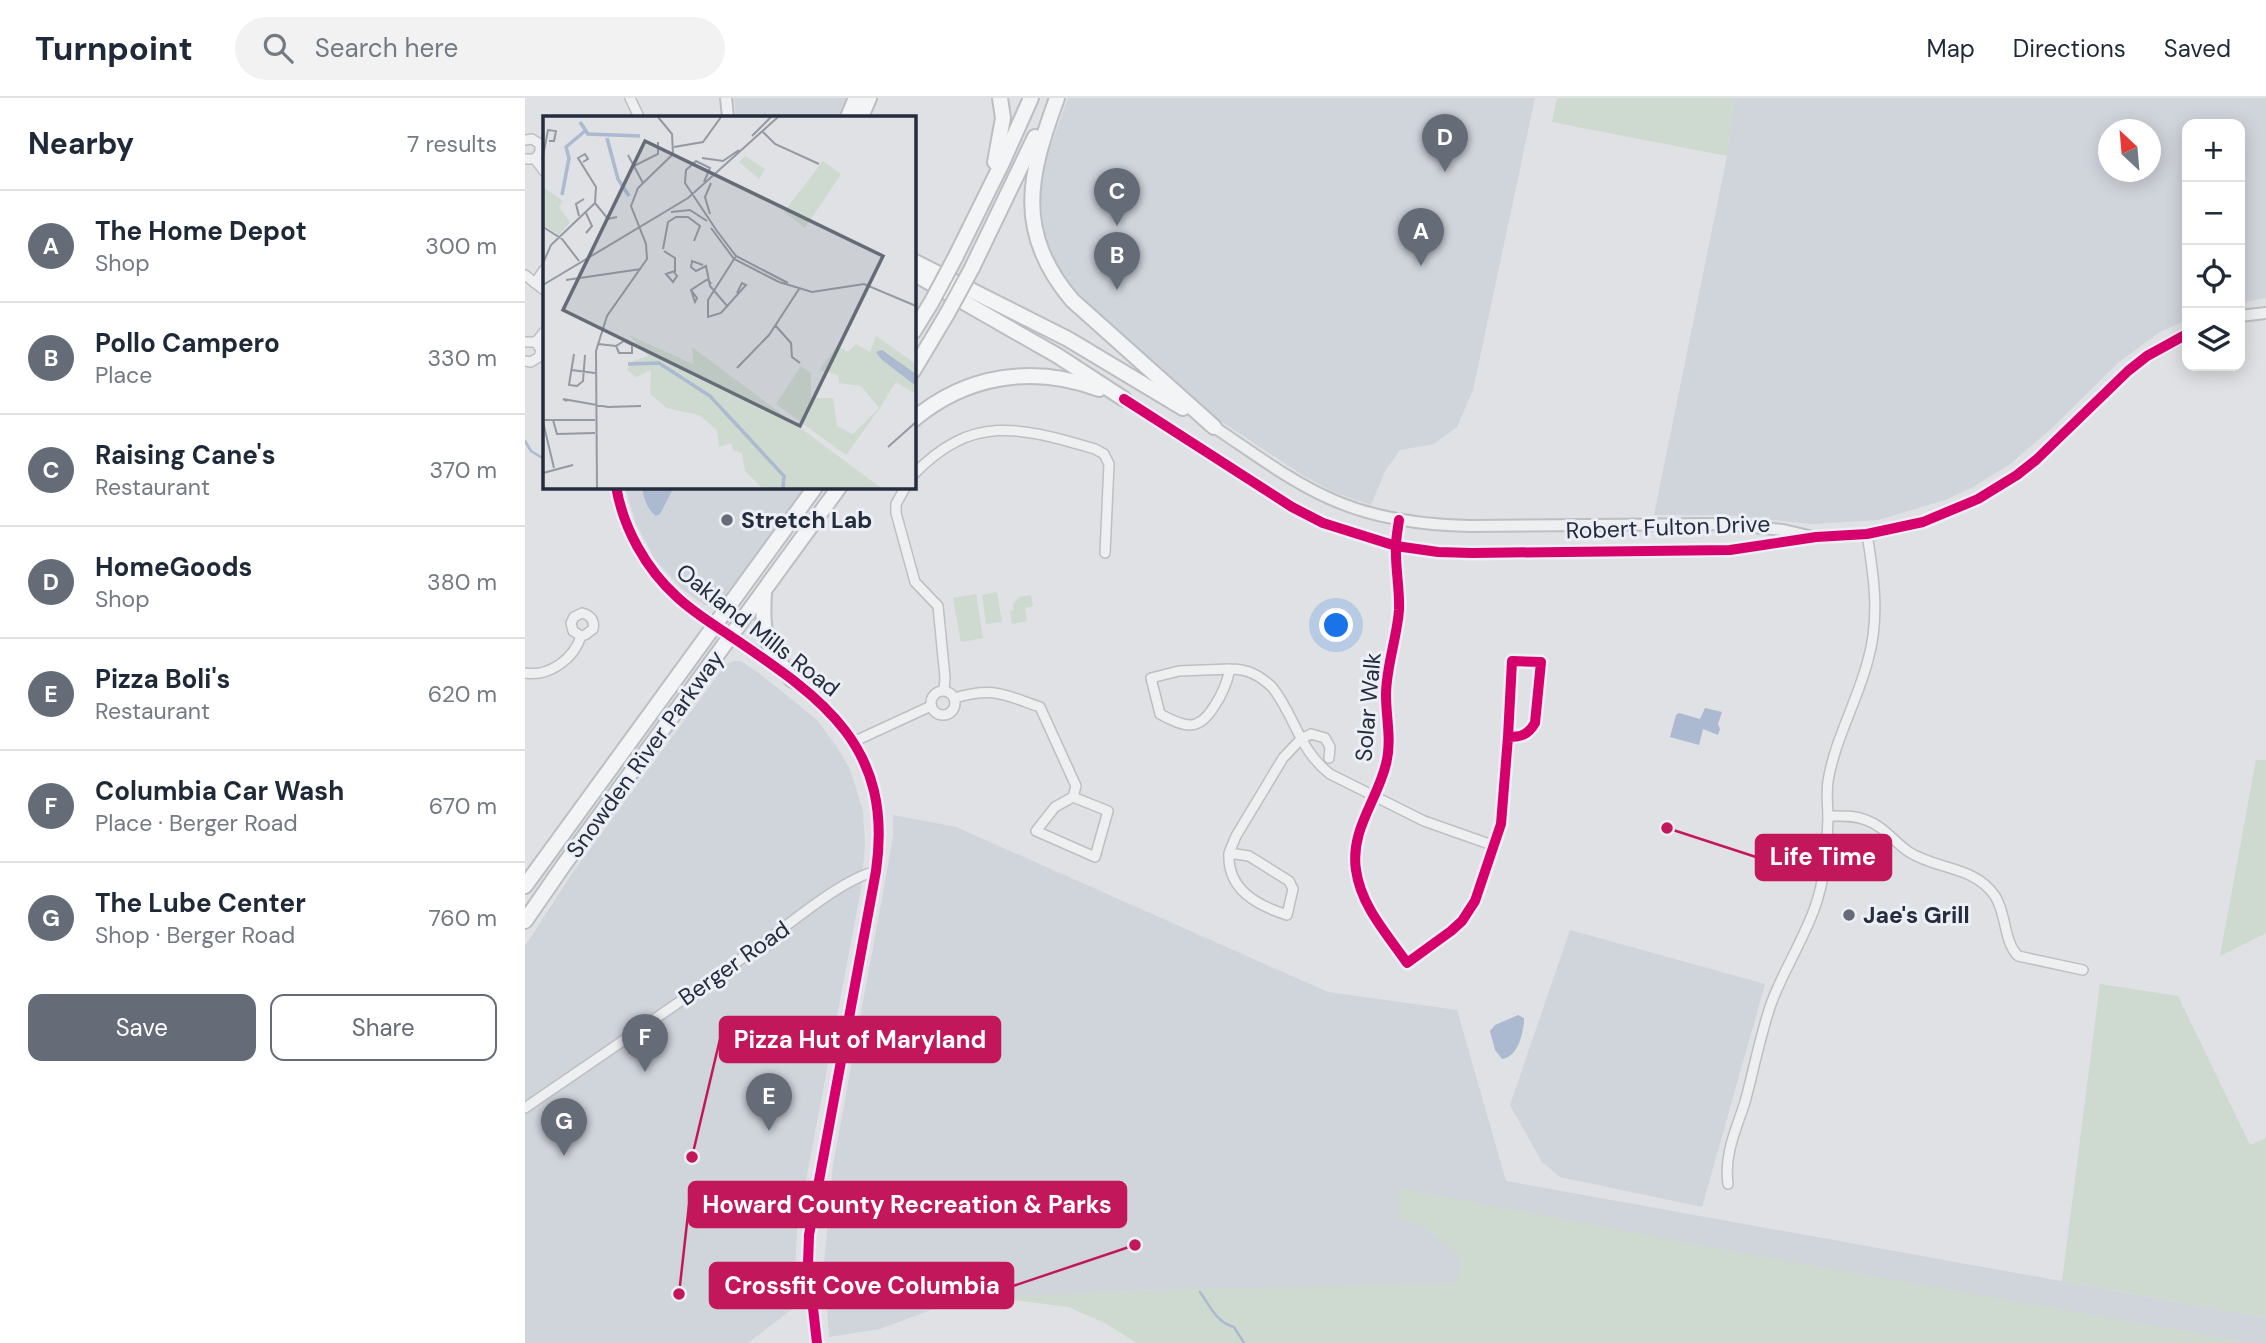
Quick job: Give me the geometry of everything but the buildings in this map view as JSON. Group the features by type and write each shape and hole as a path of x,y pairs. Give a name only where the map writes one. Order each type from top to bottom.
{"main road":[{"path":"848,116 856,98"},
{"path":"861,116 869,98"},
{"path":"976,217 997,156 1003,118 1000,98"},
{"path":"915,329 976,217 1031,98"},
{"path":"915,368 972,268 1055,98"},
{"path":"1055,98 1037,160 1031,196 1036,233 1045,260 1072,300 1214,427"},
{"path":"915,262 1068,339 1214,427"},
{"path":"915,275 1058,356 1124,399"},
{"path":"915,418 932,405 970,386 1020,376 1038,375 1068,380 1124,399"},
{"name":"Snowden River Parkway","path":"525,886 815,488"},
{"name":"Snowden River Parkway","path":"525,921 839,488"},
{"path":"806,536 850,488"},
{"path":"764,592 764,635 792,680"}],"street":[{"path":"630,98 639,116"},
{"path":"726,98 728,116"},
{"path":"525,140 532,139 540,144 540,152 530,159"},
{"path":"535,283 543,271"},
{"path":"525,275 543,289"},
{"path":"2245,315 2266,313"},
{"path":"536,342 543,333"},
{"name":"Robert Fulton Drive","path":"1124,399 1293,507 1323,523 1396,546 1438,552 1472,553 1700,551 1770,545 1816,537 1867,534 1898,529 1950,512 1994,490 2036,460 2128,372 2182,337"},
{"path":"525,342 536,342 541,350 539,358 531,362 525,361"},
{"name":"Robert Fulton Drive","path":"1214,427 1306,486 1333,500 1370,514 1399,520 1440,525 1724,524 1783,530 1816,537"},
{"path":"915,473 951,444 985,431 1001,429 1031,432 1095,449 1104,454 1109,464 1105,553"},
{"name":"Oakland Mills Road","path":"617,488 628,527 649,566 676,597 792,680 827,709 853,742 868,771 879,815 880,842 876,871 811,1214 808,1264 817,1343"},
{"path":"905,488 896,504 896,513 915,582 934,600 940,613 944,690"},
{"name":"Solar Walk","path":"1399,520 1396,546 1400,596 1398,623 1386,693 1388,751 1384,772 1357,836 1355,860 1362,895 1370,911 1407,963 1462,921 1475,901 1495,846"},
{"path":"1728,1184 1728,1152 1771,1006 1820,891 1826,855 1827,792 1835,750 1868,661 1875,622 1875,589 1867,534"},
{"path":"525,673 538,674 552,670 565,660 581,636"},
{"path":"1230,669 1225,688 1202,723 1183,724 1160,714 1150,678 1179,671 1230,669 1247,670 1272,687 1318,765 1330,774 1440,827 1495,846 1501,824 1512,661 1541,662 1535,723 1524,736 1508,737"},
{"path":"944,690 954,698 954,707 947,714 937,714 931,706 933,694 944,690"},
{"path":"954,698 987,691 996,692 1040,708 1076,786 1073,797 1055,807 1037,831 1095,857 1108,811 1073,797"},
{"path":"853,742 931,706"},
{"path":"1229,853 1249,856 1289,881 1293,889 1287,915 1251,900 1243,893 1231,875 1229,853 1236,836 1283,758 1301,739 1315,734 1325,738 1330,747 1329,758"},
{"path":"1828,816 1865,819 1876,824 1919,858 1972,875 1995,896 2001,908 2008,939 2018,956 2083,970"},
{"name":"Berger Road","path":"525,1108 755,950 845,884 863,874 876,871"}],"shaded area":[{"path":"734,98 848,98 841,116 736,116"},
{"path":"1068,98 1535,98 1473,390 1457,427 1434,444 1400,450 1385,471 1371,505 1333,492 1304,476 1216,418 1152,364 1077,295 1052,257 1043,230 1040,183"},
{"path":"1557,98 1734,98 1727,156 1552,122"},
{"path":"1734,98 2266,98 2266,298 2245,302 2245,119 2182,119 2182,322 2160,332 2119,362 2051,429 2010,464 1973,487 1945,500 1878,520 1812,524 1724,515 1654,515 1727,156"},
{"path":"625,488 804,488 724,598 712,605 704,605 682,589 656,561 636,524"},
{"path":"997,592 1002,622 986,624 982,595"},
{"path":"976,594 983,638 961,642 953,598"},
{"path":"1031,595 1033,606 1025,608 1027,621 1012,624 1010,611 1014,610 1013,604 1019,597"},
{"path":"740,661 759,673 817,720 850,769 863,811 865,845 861,889 797,1228 794,1289 796,1306 748,1343 525,1343 525,946 573,872 726,664"},
{"path":"2256,760 2266,760 2266,933 2220,956"},
{"path":"893,815 956,827 1328,992 1457,1010 1506,1181 2266,1318 2266,1343 2214,1343 1533,1282 1157,1290 959,1299 880,1329 829,1337 824,1264 833,1165 893,836"},
{"path":"1570,930 1765,984 1702,1207 1560,1177 1542,1162 1510,1105"},
{"path":"2100,984 2178,996 2250,1145 2266,1138 2266,1318 2062,1281"},
{"path":"1399,1188 1754,1255 2253,1343 1137,1343 1103,1322 1068,1307 991,1297 1457,1283 1460,1256 1424,1227 1399,1218"}],"water":[{"path":"642,488 673,488 660,514 656,516 645,499"},
{"path":"1705,708 1722,712 1718,735 1703,729 1699,745 1670,737 1676,715 1679,713 1700,719"},
{"path":"1518,1015 1524,1018 1519,1043 1512,1054 1502,1059 1495,1050 1490,1031 1495,1025"}],"waterway":[{"path":"525,441 531,451 543,458"},
{"path":"1200,1292 1214,1313 1223,1322 1234,1327 1244,1343"}],"cycle path":[{"path":"1124,399 1292,507 1323,523 1396,546 1438,552 1472,553 1730,550 1816,537 1867,534 1923,522 1978,499 2036,460 2128,371 2147,356 2182,337"},
{"path":"616,488 630,532 655,574 689,608 763,658 821,704 844,729 862,758 874,790 879,827 876,871 809,1235 808,1264 817,1343"},
{"path":"1399,520 1396,539 1399,610 1386,684 1388,755 1382,778 1360,829 1355,855 1363,896 1407,963 1462,921 1475,901 1501,824 1508,737 1524,734 1535,723 1541,662 1512,661 1508,737"}],"place":[{"name":"HomeGoods","path":"1445,172"},
{"name":"Raising Cane's","path":"1117,226"},
{"name":"The Home Depot","path":"1421,266"},
{"name":"Pollo Campero","path":"1117,290"},
{"name":"Stretch Lab","path":"727,520"},
{"name":"Life Time","path":"1667,828"},
{"name":"Jae's Grill","path":"1849,915"},
{"name":"Columbia Car Wash","path":"645,1072"},
{"name":"Pizza Boli's","path":"769,1131"},
{"name":"The Lube Center","path":"564,1156"},
{"name":"Pizza Hut of Maryland","path":"692,1157"},
{"name":"Crossfit Cove Columbia","path":"1135,1245"},
{"name":"Howard County Recreation & Parks","path":"679,1294"}]}
